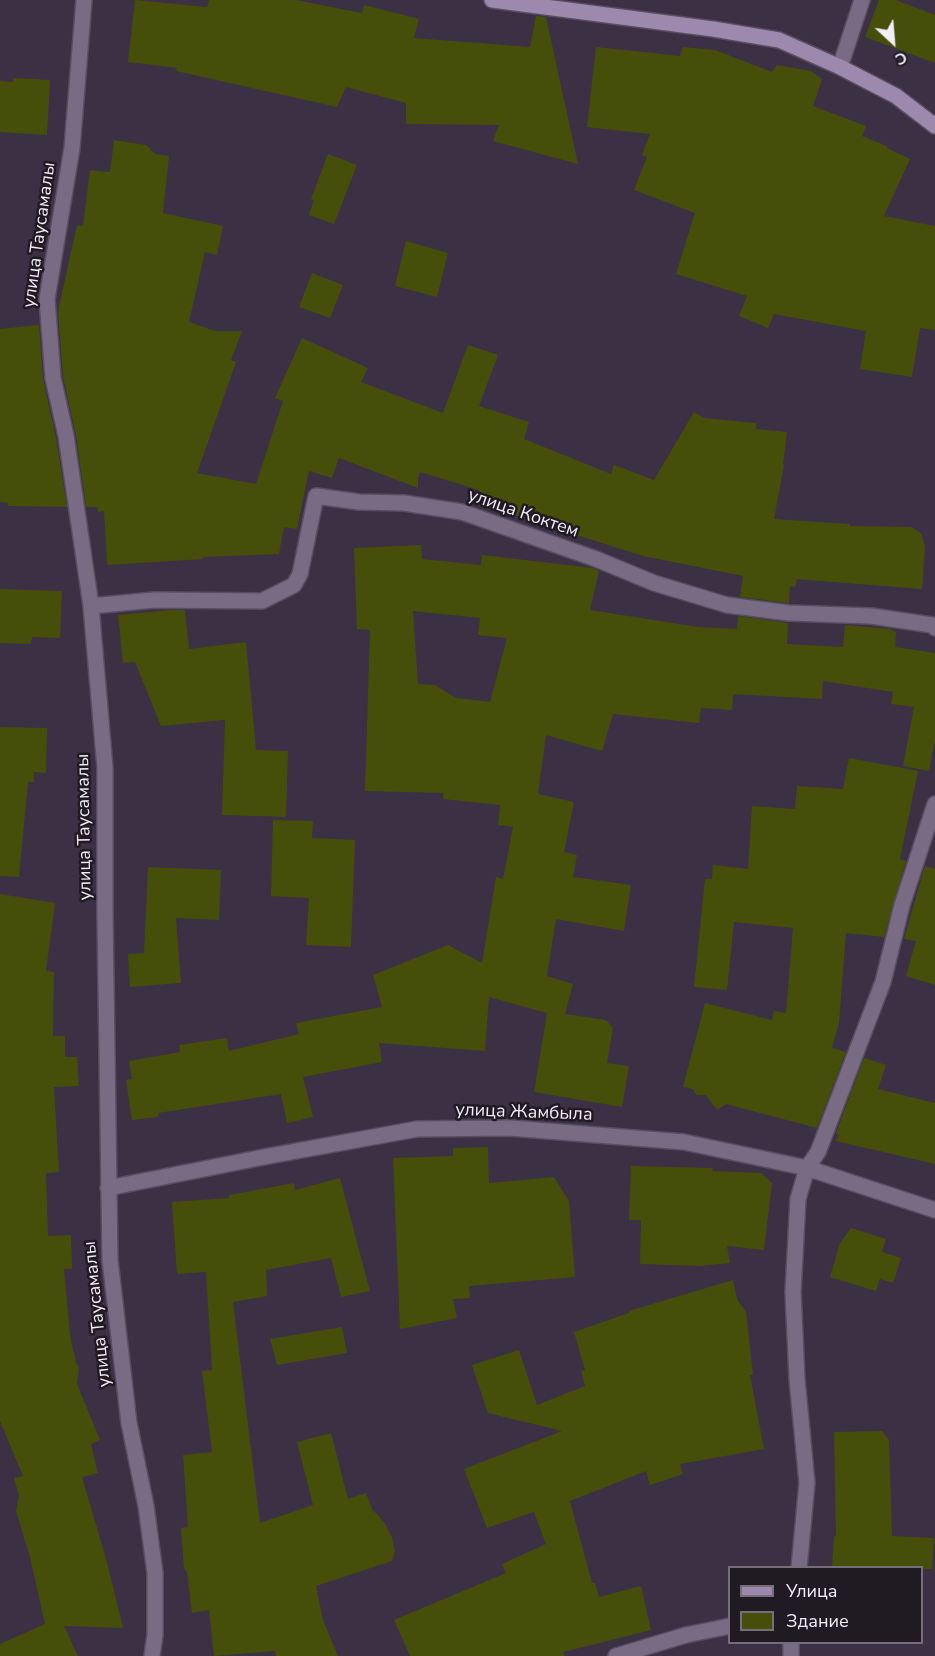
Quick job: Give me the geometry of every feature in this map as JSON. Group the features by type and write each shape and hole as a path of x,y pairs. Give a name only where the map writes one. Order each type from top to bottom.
{"street":[{"name":"улица Таусамалы","path":"84,0 72,148 47,299 53,378 66,436 91,606 105,768 110,1260 129,1423 146,1506 155,1573 155,1635 152,1656"},
{"path":"492,0 779,40 840,67 896,96 935,126"},
{"path":"840,67 862,0"},
{"name":"улица Коктем","path":"91,606 154,600 262,601 294,585 300,574 316,496 359,502 404,503 462,512 596,559 654,583 727,605 789,613 872,616 935,627"},
{"path":"799,1566 807,1483 797,1379 793,1292 798,1199 807,1168 818,1152 883,982 902,905 935,804"},
{"name":"улица Жамбыла","path":"108,1188 417,1129 510,1128 684,1142 807,1168 935,1210"},
{"path":"616,1656 686,1635 728,1626"}],"building":[{"path":"135,0 207,7 209,0 296,0 362,13 364,5 419,19 414,38 530,47 536,16 546,17 578,164 493,141 499,125 406,124 406,103 346,87 337,107 176,71 177,68 128,62"},
{"path":"879,0 896,0 935,15 935,63 865,37"},
{"path":"596,47 680,56 683,47 715,50 772,72 777,65 811,71 822,79 813,106 866,126 862,136 910,159 884,216 935,226 935,330 920,328 912,377 860,369 866,331 774,314 768,328 739,316 747,296 676,274 695,213 634,190 647,157 642,155 650,134 587,127"},
{"path":"13,78 50,80 47,135 0,132 0,81 13,82"},
{"path":"114,140 146,145 155,154 169,156 163,213 223,226 217,255 205,252 189,322 215,331 242,331 231,360 236,362 197,473 256,484 283,401 275,398 302,338 368,368 361,382 443,413 468,345 498,355 479,406 529,422 524,439 611,474 614,465 654,480 694,412 704,418 756,423 756,429 787,432 784,465 774,519 850,524 850,526 911,527 921,533 925,547 922,589 795,579 797,580 795,587 790,586 789,603 740,597 743,576 643,556 475,503 479,490 420,472 418,488 339,458 332,478 309,471 297,529 284,527 279,554 203,557 203,559 107,565 104,511 98,512 97,507 86,507 76,435 63,377 58,311 77,225 83,226 90,170 110,172"},
{"path":"328,154 357,165 334,224 309,215 314,200 311,199"},
{"path":"406,241 448,253 437,297 395,286"},
{"path":"312,273 343,285 330,318 299,307"},
{"path":"39,325 43,379 56,438 67,507 8,506 8,503 0,502 0,329"},
{"path":"421,545 422,559 481,565 482,555 593,568 599,571 590,610 698,627 737,629 738,616 788,623 787,644 843,647 845,625 890,629 896,632 895,647 935,653 935,739 929,771 903,766 914,707 891,704 893,692 823,681 822,699 733,694 732,710 701,708 699,723 613,714 602,751 546,735 538,794 574,802 564,852 577,855 573,877 631,885 624,931 556,919 547,976 573,984 565,1014 606,1020 613,1028 607,1063 629,1066 622,1107 534,1092 547,1013 489,997 485,1051 379,1043 382,1062 303,1077 313,1117 287,1123 281,1094 158,1113 158,1117 132,1120 126,1080 132,1079 129,1061 180,1052 179,1045 227,1038 229,1051 299,1034 296,1023 382,1007 373,975 448,945 482,963 496,877 503,879 513,827 498,825 500,805 443,799 444,793 365,791 370,630 357,629 354,548","holes":["413,611 480,618 478,635 507,638 490,702 456,698 435,685 418,684"]},
{"path":"0,589 62,591 60,638 32,637 31,644 0,643"},
{"path":"185,610 189,649 246,642 256,750 288,751 286,817 222,815 225,720 161,726 135,662 123,663 118,615"},
{"path":"0,727 47,728 46,773 34,772 34,782 28,782 19,877 0,876"},
{"path":"849,758 918,771 900,859 906,861 884,937 846,933 839,1023 832,1048 846,1052 817,1128 726,1104 717,1110 706,1095 696,1095 693,1089 683,1087 705,1003 772,1020 774,1011 786,1013 793,928 734,922 727,990 694,987 705,879 712,879 713,865 748,869 752,806 795,809 797,786 843,789"},
{"path":"273,820 313,821 312,838 355,840 351,947 306,945 309,898 271,896"},
{"path":"925,866 935,869 935,985 906,976 916,941 904,939"},
{"path":"148,867 221,870 219,920 176,918 181,983 130,987 128,954 144,953"},
{"path":"0,894 55,903 46,971 54,972 53,1036 65,1036 65,1057 77,1057 79,1086 54,1087 59,1172 46,1173 48,1236 71,1235 72,1269 64,1269 70,1335 79,1368 77,1384 100,1440 91,1444 98,1473 82,1477 107,1562 123,1628 64,1626 78,1656 0,1656 0,1644 45,1624 30,1557 16,1511 19,1496 14,1478 23,1476 0,1421"},
{"path":"864,1058 886,1065 878,1089 935,1103 935,1164 836,1141 839,1134 836,1133"},
{"path":"488,1147 489,1183 554,1177 569,1201 575,1277 469,1286 470,1298 453,1299 457,1318 400,1329 393,1158 453,1156 453,1148"},
{"path":"631,1166 713,1168 712,1171 761,1173 772,1183 764,1250 727,1246 730,1263 700,1266 640,1264 641,1220 629,1220"},
{"path":"340,1178 370,1291 341,1297 331,1258 266,1270 267,1296 233,1302 260,1523 313,1505 297,1442 331,1433 348,1499 366,1493 372,1509 384,1522 392,1537 395,1551 392,1561 316,1586 323,1620 338,1656 276,1656 275,1651 214,1656 209,1610 192,1613 187,1572 184,1568 181,1528 188,1527 183,1455 212,1452 202,1371 212,1370 206,1272 177,1274 172,1202 229,1198 229,1195 294,1183 295,1190"},
{"path":"851,1228 886,1239 882,1252 901,1258 893,1283 880,1279 876,1291 830,1277 840,1243"},
{"path":"733,1280 737,1299 746,1312 753,1375 750,1375 764,1449 680,1464 683,1474 650,1485 646,1471 570,1501 592,1583 595,1583 599,1597 641,1586 651,1630 563,1652 565,1656 410,1656 394,1620 506,1573 502,1564 546,1544 534,1512 487,1528 464,1469 562,1431 488,1413 472,1365 519,1350 537,1405 585,1386 581,1371 585,1370 574,1332 629,1313 629,1311"},
{"path":"342,1327 347,1353 277,1365 270,1339"},
{"path":"882,1431 889,1440 892,1536 934,1538 932,1569 923,1569 923,1566 832,1566 834,1536 836,1537 834,1432"}]}
